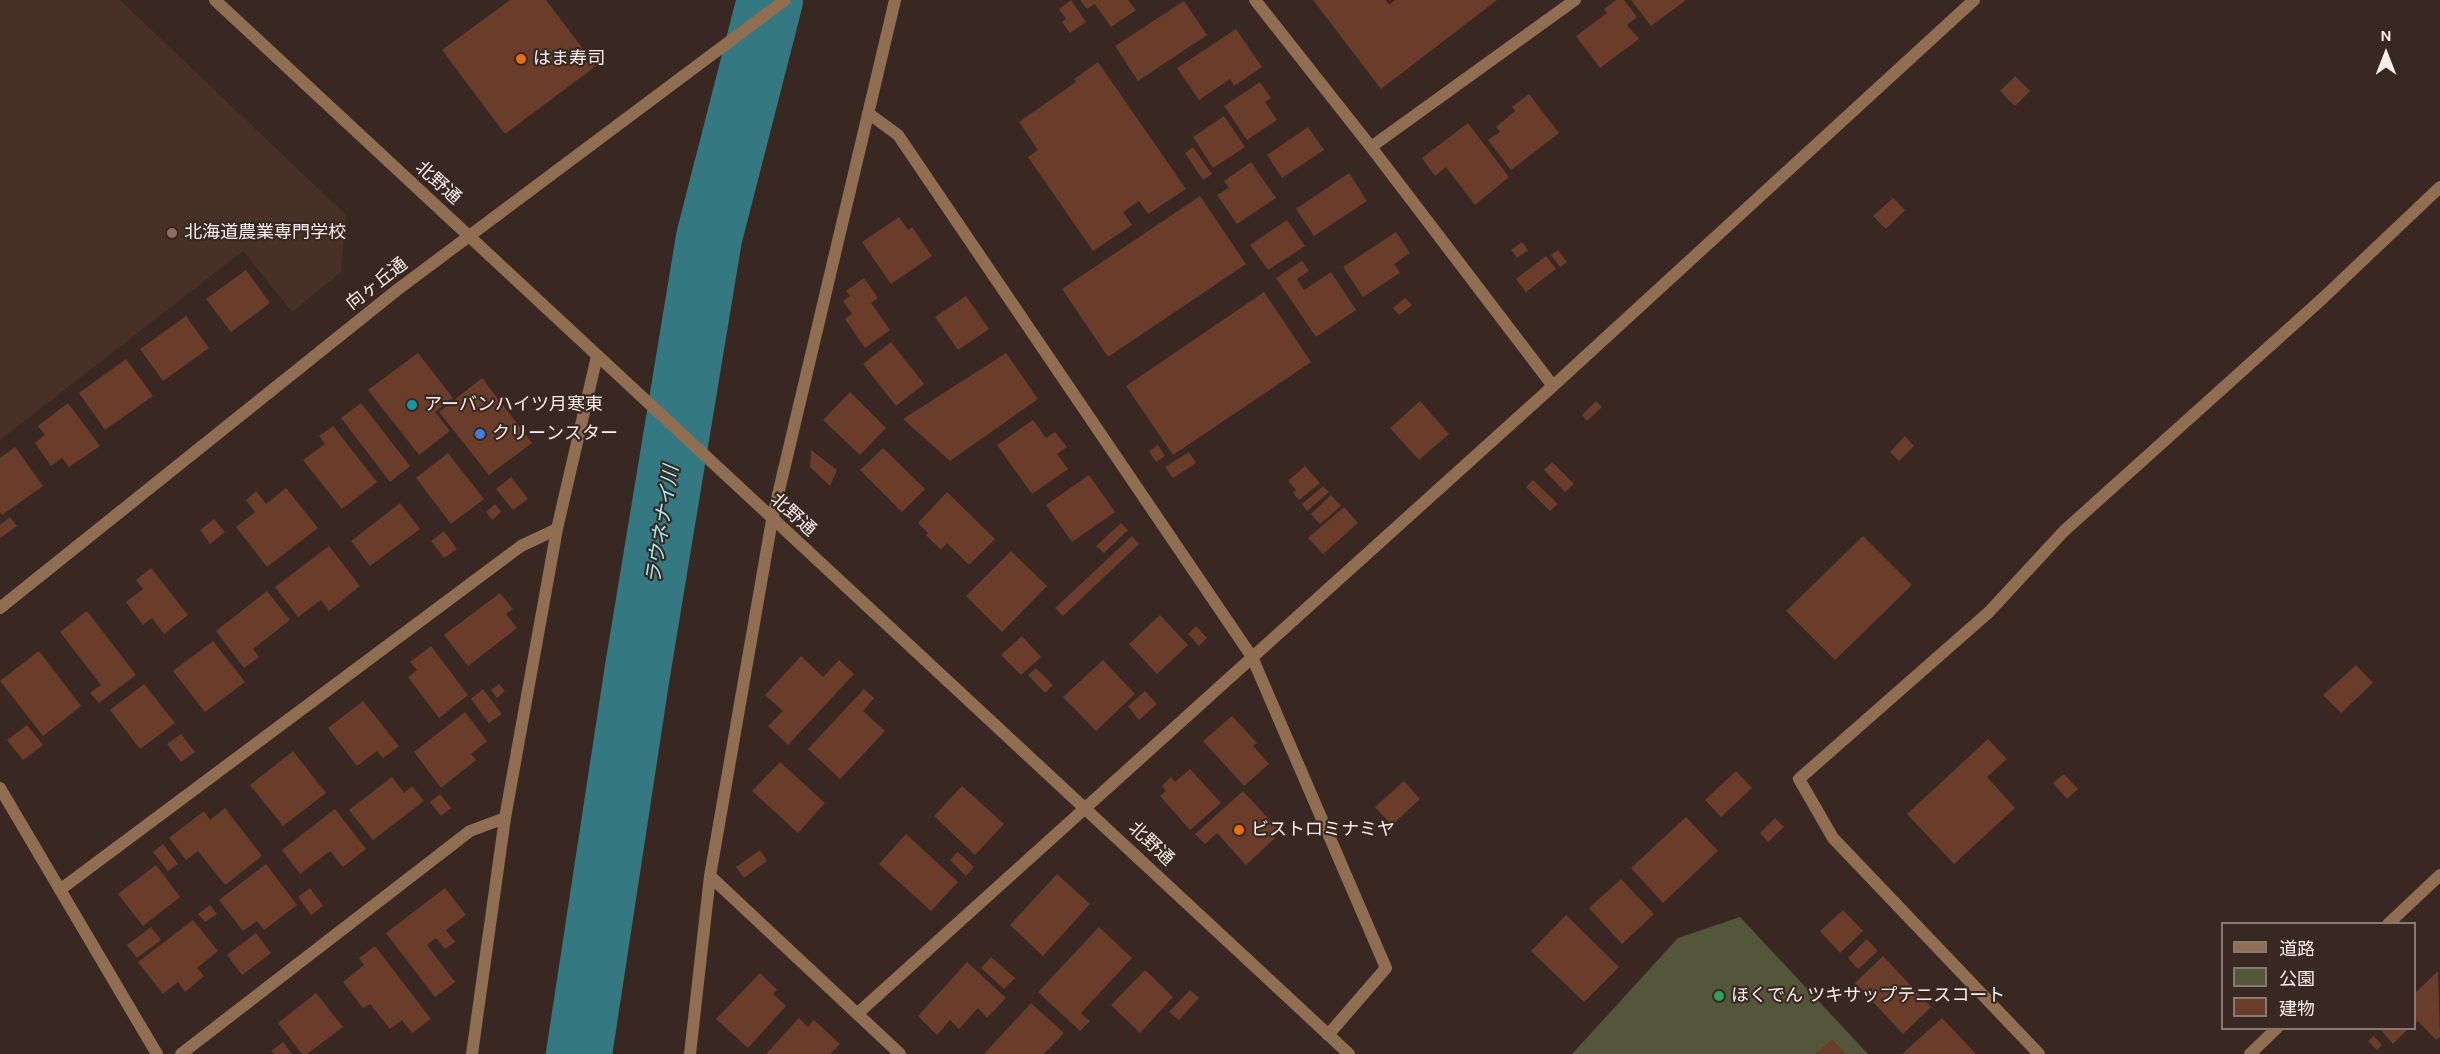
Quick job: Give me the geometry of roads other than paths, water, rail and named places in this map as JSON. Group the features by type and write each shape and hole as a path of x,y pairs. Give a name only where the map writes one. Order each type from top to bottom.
{"street":[{"name":"北野通","path":"215,0 1349,1054"},
{"name":"向ヶ丘通","path":"0,608 397,290 785,0"},
{"path":"690,1054 710,876 772,520 895,0"},
{"path":"1255,0 1371,147 1553,386"},
{"path":"1371,147 1575,0"},
{"path":"856,1014 1553,386 1974,0"},
{"path":"868,113 897,135 1252,657 1386,968 1328,1035"},
{"path":"2039,1054 1833,838 1799,779 1989,612 2064,531 2322,299 2440,187"},
{"path":"472,1054 505,818 557,529 597,356"},
{"path":"61,889 520,546 557,529"},
{"path":"0,788 157,1054"},
{"path":"181,1054 470,831 505,818"},
{"path":"2390,922 2440,875"},
{"path":"710,876 900,1054"},
{"path":"2250,1054 2276,1030"}],"waterway":[{"name":"ラウネナイ川","path":"579,1054 637,674 709,238 770,0"}],"place":[{"name":"はま寿司","path":"521,59"},
{"name":"北海道農業専門学校","path":"172,233"},
{"name":"アーバンハイツ月寒東","path":"412,405"},
{"name":"クリーンスター","path":"480,434"},
{"name":"ビストロミナミヤ","path":"1239,830"},
{"name":"ほくでん ツキサップテニスコート","path":"1719,996"}]}
